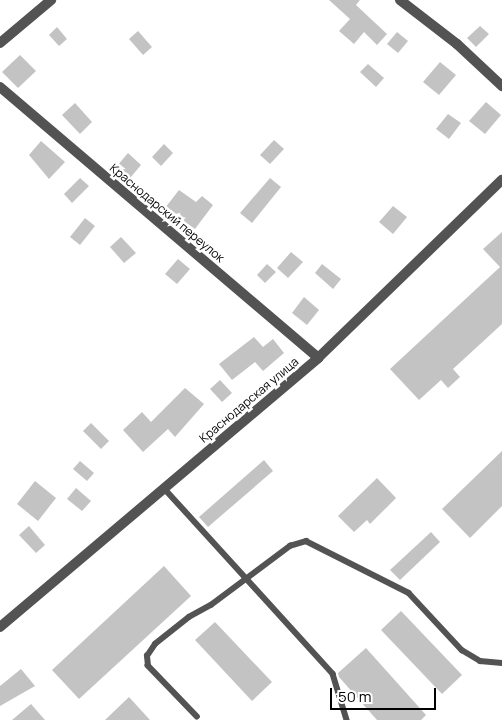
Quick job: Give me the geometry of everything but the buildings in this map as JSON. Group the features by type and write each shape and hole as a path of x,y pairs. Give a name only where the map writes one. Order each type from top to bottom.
{"street":[{"path":"0,43 51,0"},
{"path":"400,0 458,44 502,86"},
{"name":"Краснодарский переулок","path":"0,87 318,358"},
{"name":"Краснодарская улица","path":"0,627 318,358 502,180"}],"lane":[{"path":"164,488 333,674 347,720"},
{"path":"197,717 148,666 147,656 155,644 189,617 211,605 290,546 306,540 409,593 462,650 480,661 502,663"}]}
